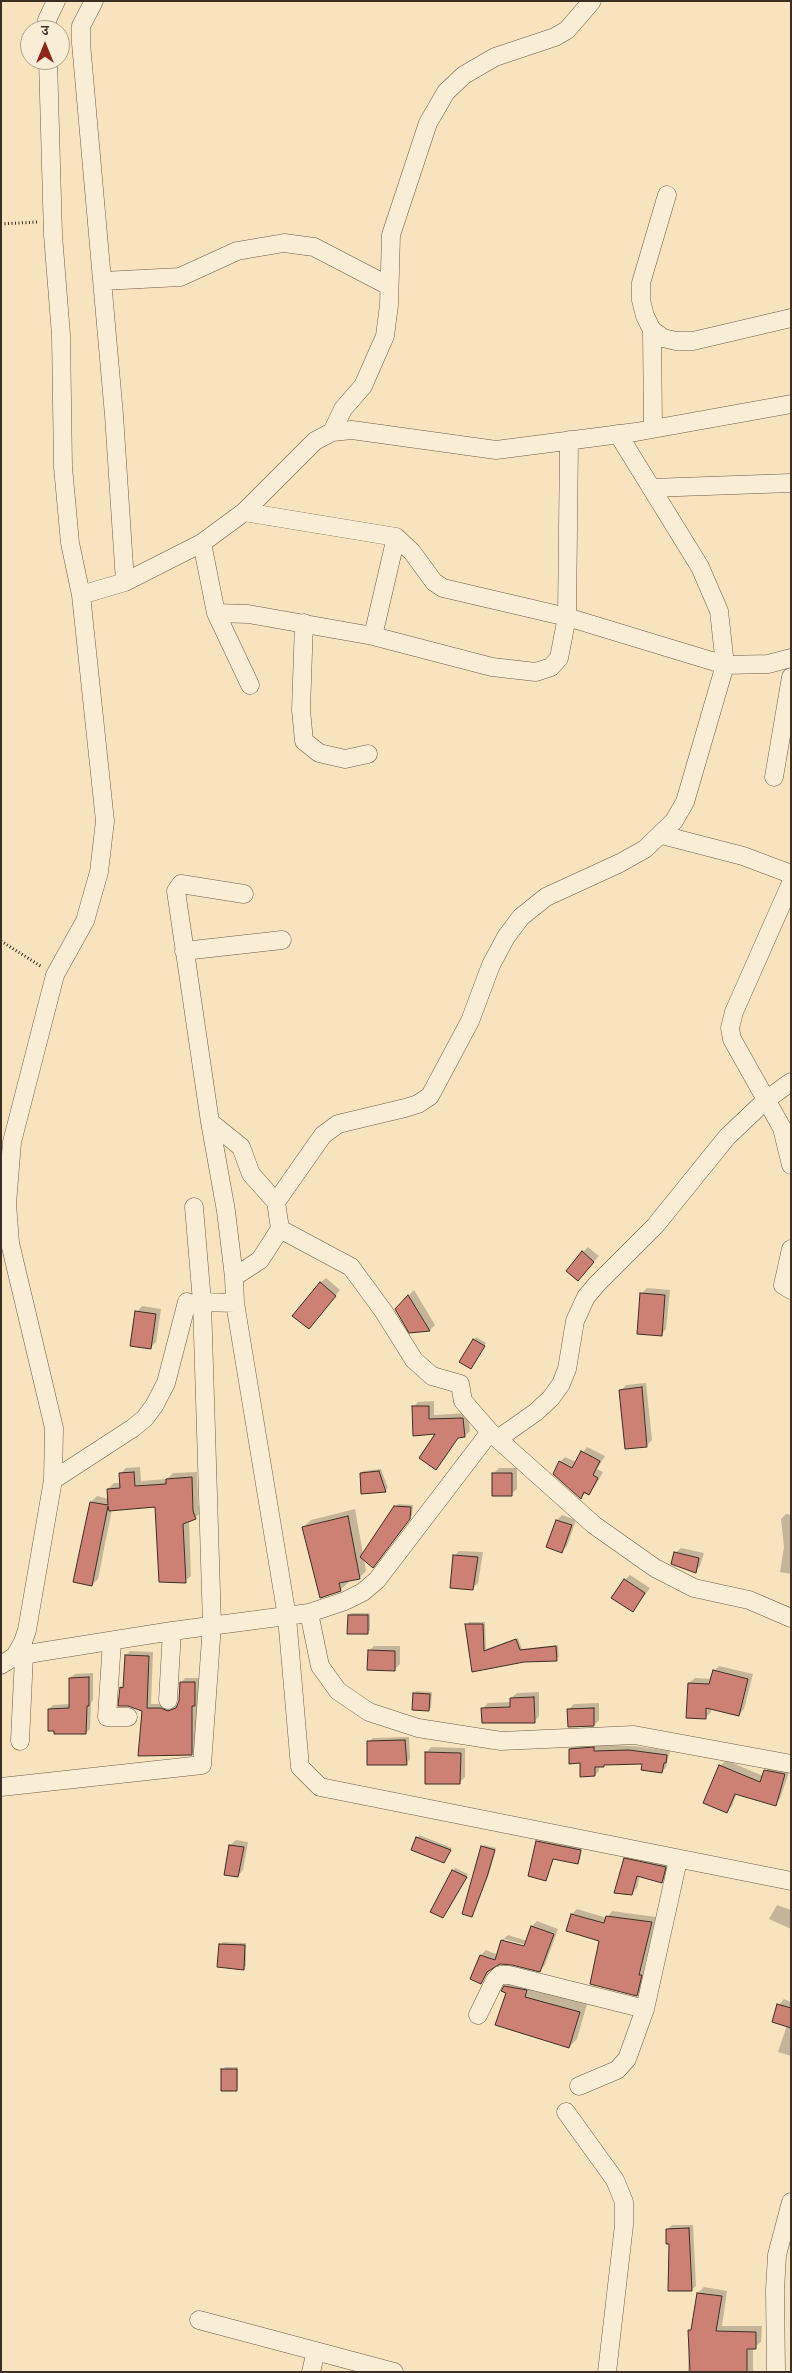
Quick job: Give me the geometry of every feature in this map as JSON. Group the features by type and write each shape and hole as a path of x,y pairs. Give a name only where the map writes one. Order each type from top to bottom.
{"street":[{"path":"47,20 56,1"},
{"path":"94,1 82,26 82,43 114,415 124,582"},
{"path":"332,432 343,409 363,386 385,336 391,235 428,123 446,92 464,75 495,58 555,37 567,30 592,1"},
{"path":"20,1741 13,1659 23,1642 27,1630 53,1480 54,1428 10,1243 4,1202 12,1142 55,975 85,921 99,872 104,821 81,595 70,543 63,467 62,335 52,222 48,70"},
{"path":"653,428 652,330 641,300 641,284 667,195"},
{"path":"102,281 180,277 237,251 284,243 314,247 389,286"},
{"path":"652,330 670,340 693,341 791,318"},
{"path":"81,595 124,582 202,543 244,512 315,441 332,432 352,430 490,450 618,434 791,404"},
{"path":"276,1202 324,1135 338,1124 405,1108 418,1104 430,1096 470,1021 491,965 506,937 521,917 546,897 620,864 645,850 662,836 674,822 686,802 725,665 719,611 700,567 618,434"},
{"path":"216,613 248,614 373,636 492,667 536,672 551,667 558,658 567,617 569,440"},
{"path":"651,488 791,483"},
{"path":"244,512 396,537 412,552 434,582 443,588 567,617 725,665 768,664 791,658"},
{"path":"373,636 396,537"},
{"path":"202,543 216,613 250,685"},
{"path":"304,624 301,710 304,741 319,753 346,759 368,754"},
{"path":"774,777 791,677"},
{"path":"662,836 743,856 791,874"},
{"path":"791,883 734,1012 730,1028 732,1039 782,1128 791,1165"},
{"path":"244,894 181,884 176,891 210,1122 226,1211 234,1277 235,1303 287,1617 300,1767 320,1787 678,1860 791,1881"},
{"path":"184,951 282,940"},
{"path":"13,1659 172,1630 309,1613 345,1601 363,1592 377,1580 494,1435 536,1412 551,1398 561,1384 567,1370 575,1321 586,1297 596,1284 655,1226 727,1137 766,1100 791,1082"},
{"path":"210,1122 241,1147 251,1174 276,1202 280,1229 260,1260 234,1277"},
{"path":"1,1788 202,1765 212,1625 194,1302 194,1207"},
{"path":"280,1229 350,1266 384,1312 414,1360 432,1376 460,1384 463,1400 494,1435 594,1524 655,1568 694,1588 749,1600 791,1618"},
{"path":"791,1250 783,1285 791,1290"},
{"path":"53,1480 133,1428 145,1418 154,1406 166,1383 194,1302"},
{"path":"194,1302 235,1303"},
{"path":"309,1613 320,1666 338,1692 369,1712 418,1728 500,1741 634,1735 791,1764"},
{"path":"168,1700 172,1630"},
{"path":"112,1641 107,1717 128,1717"},
{"path":"579,2086 617,2070 627,2059 645,2010 678,1860"},
{"path":"478,2015 495,1980 500,1975 509,1975 645,2010"},
{"path":"566,2112 615,2180 624,2202 624,2225 607,2372"},
{"path":"781,2366 775,2290 777,2255 791,2202"},
{"path":"199,2320 394,2372"},
{"path":"311,2372 316,2351"}],"path":[{"path":"1,224 52,222"},
{"path":"1,941 55,975"}],"building":[{"path":"582,1251 594,1262 578,1281 566,1271"},
{"path":"320,1282 336,1296 309,1329 292,1316"},
{"path":"640,1293 665,1295 662,1336 637,1334"},
{"path":"408,1295 430,1331 409,1333 395,1309"},
{"path":"135,1311 156,1314 151,1349 130,1346"},
{"path":"473,1339 485,1346 471,1369 459,1362"},
{"path":"642,1387 647,1447 625,1449 619,1390"},
{"path":"412,1406 429,1406 429,1419 463,1418 465,1437 458,1438 436,1470 419,1458 435,1434 413,1436"},
{"path":"581,1451 600,1461 593,1475 598,1478 589,1495 584,1492 581,1499 553,1474 559,1461 572,1468"},
{"path":"379,1471 386,1492 361,1494 360,1473"},
{"path":"134,1472 135,1486 166,1484 166,1479 192,1477 193,1511 196,1519 183,1524 186,1583 159,1582 155,1507 109,1511 108,1506 92,1586 73,1582 90,1502 108,1505 107,1489 120,1488 119,1473"},
{"path":"492,1473 512,1473 512,1496 492,1496"},
{"path":"394,1506 411,1507 410,1519 373,1568 360,1557"},
{"path":"348,1516 360,1579 339,1583 341,1591 320,1598 302,1527"},
{"path":"556,1520 572,1525 562,1553 546,1547"},
{"path":"674,1552 699,1558 696,1573 671,1564"},
{"path":"453,1555 478,1557 473,1590 450,1588"},
{"path":"624,1579 645,1593 633,1612 611,1598"},
{"path":"348,1615 368,1615 368,1634 347,1634"},
{"path":"465,1624 483,1624 484,1651 516,1639 520,1650 556,1646 557,1661 524,1662 472,1672"},
{"path":"368,1650 395,1651 395,1671 367,1670"},
{"path":"125,1655 149,1656 147,1708 161,1708 168,1711 176,1708 179,1701 180,1682 195,1682 195,1706 192,1706 192,1755 138,1756 142,1711 128,1706 118,1706 120,1687 123,1688"},
{"path":"713,1670 748,1679 739,1716 706,1708 706,1719 686,1718 688,1683 709,1684"},
{"path":"89,1677 89,1706 87,1706 86,1734 54,1734 54,1731 48,1731 48,1709 69,1708 69,1678"},
{"path":"413,1693 430,1694 429,1711 412,1710"},
{"path":"534,1697 535,1723 482,1723 481,1708 510,1707 510,1698"},
{"path":"594,1708 594,1726 568,1727 567,1709"},
{"path":"405,1740 407,1765 367,1765 367,1741"},
{"path":"594,1747 594,1751 629,1750 667,1755 666,1763 664,1763 662,1773 641,1770 642,1764 604,1765 604,1767 595,1767 595,1776 580,1777 580,1763 569,1764 569,1749"},
{"path":"425,1752 461,1753 460,1784 425,1784"},
{"path":"719,1765 760,1782 764,1770 785,1774 776,1806 735,1794 727,1813 703,1803"},
{"path":"416,1837 451,1850 444,1863 411,1850"},
{"path":"536,1841 581,1850 578,1864 553,1859 546,1881 528,1876"},
{"path":"229,1845 244,1847 238,1877 224,1875"},
{"path":"481,1846 495,1850 472,1917 462,1914"},
{"path":"624,1858 666,1867 662,1883 637,1876 632,1895 614,1893"},
{"path":"452,1870 467,1877 443,1918 430,1912"},
{"path":"571,1914 604,1923 606,1916 652,1922 639,1975 642,1975 637,1996 590,1984 599,1941 566,1931"},
{"path":"531,1926 554,1934 540,1972 500,1964 487,1972 481,1984 470,1979 480,1955 495,1960 501,1940 524,1946"},
{"path":"219,1944 245,1945 244,1970 217,1967"},
{"path":"504,1986 527,1990 525,1997 580,2012 569,2048 495,2025 506,1993 501,1991"},
{"path":"777,2004 791,2008 791,2028 772,2022"},
{"path":"221,2069 237,2069 237,2091 221,2091"},
{"path":"689,2228 692,2291 668,2291 669,2244 666,2244 666,2229"},
{"path":"697,2293 722,2296 716,2331 756,2332 756,2349 747,2349 747,2372 690,2372 688,2330 691,2330"}]}
